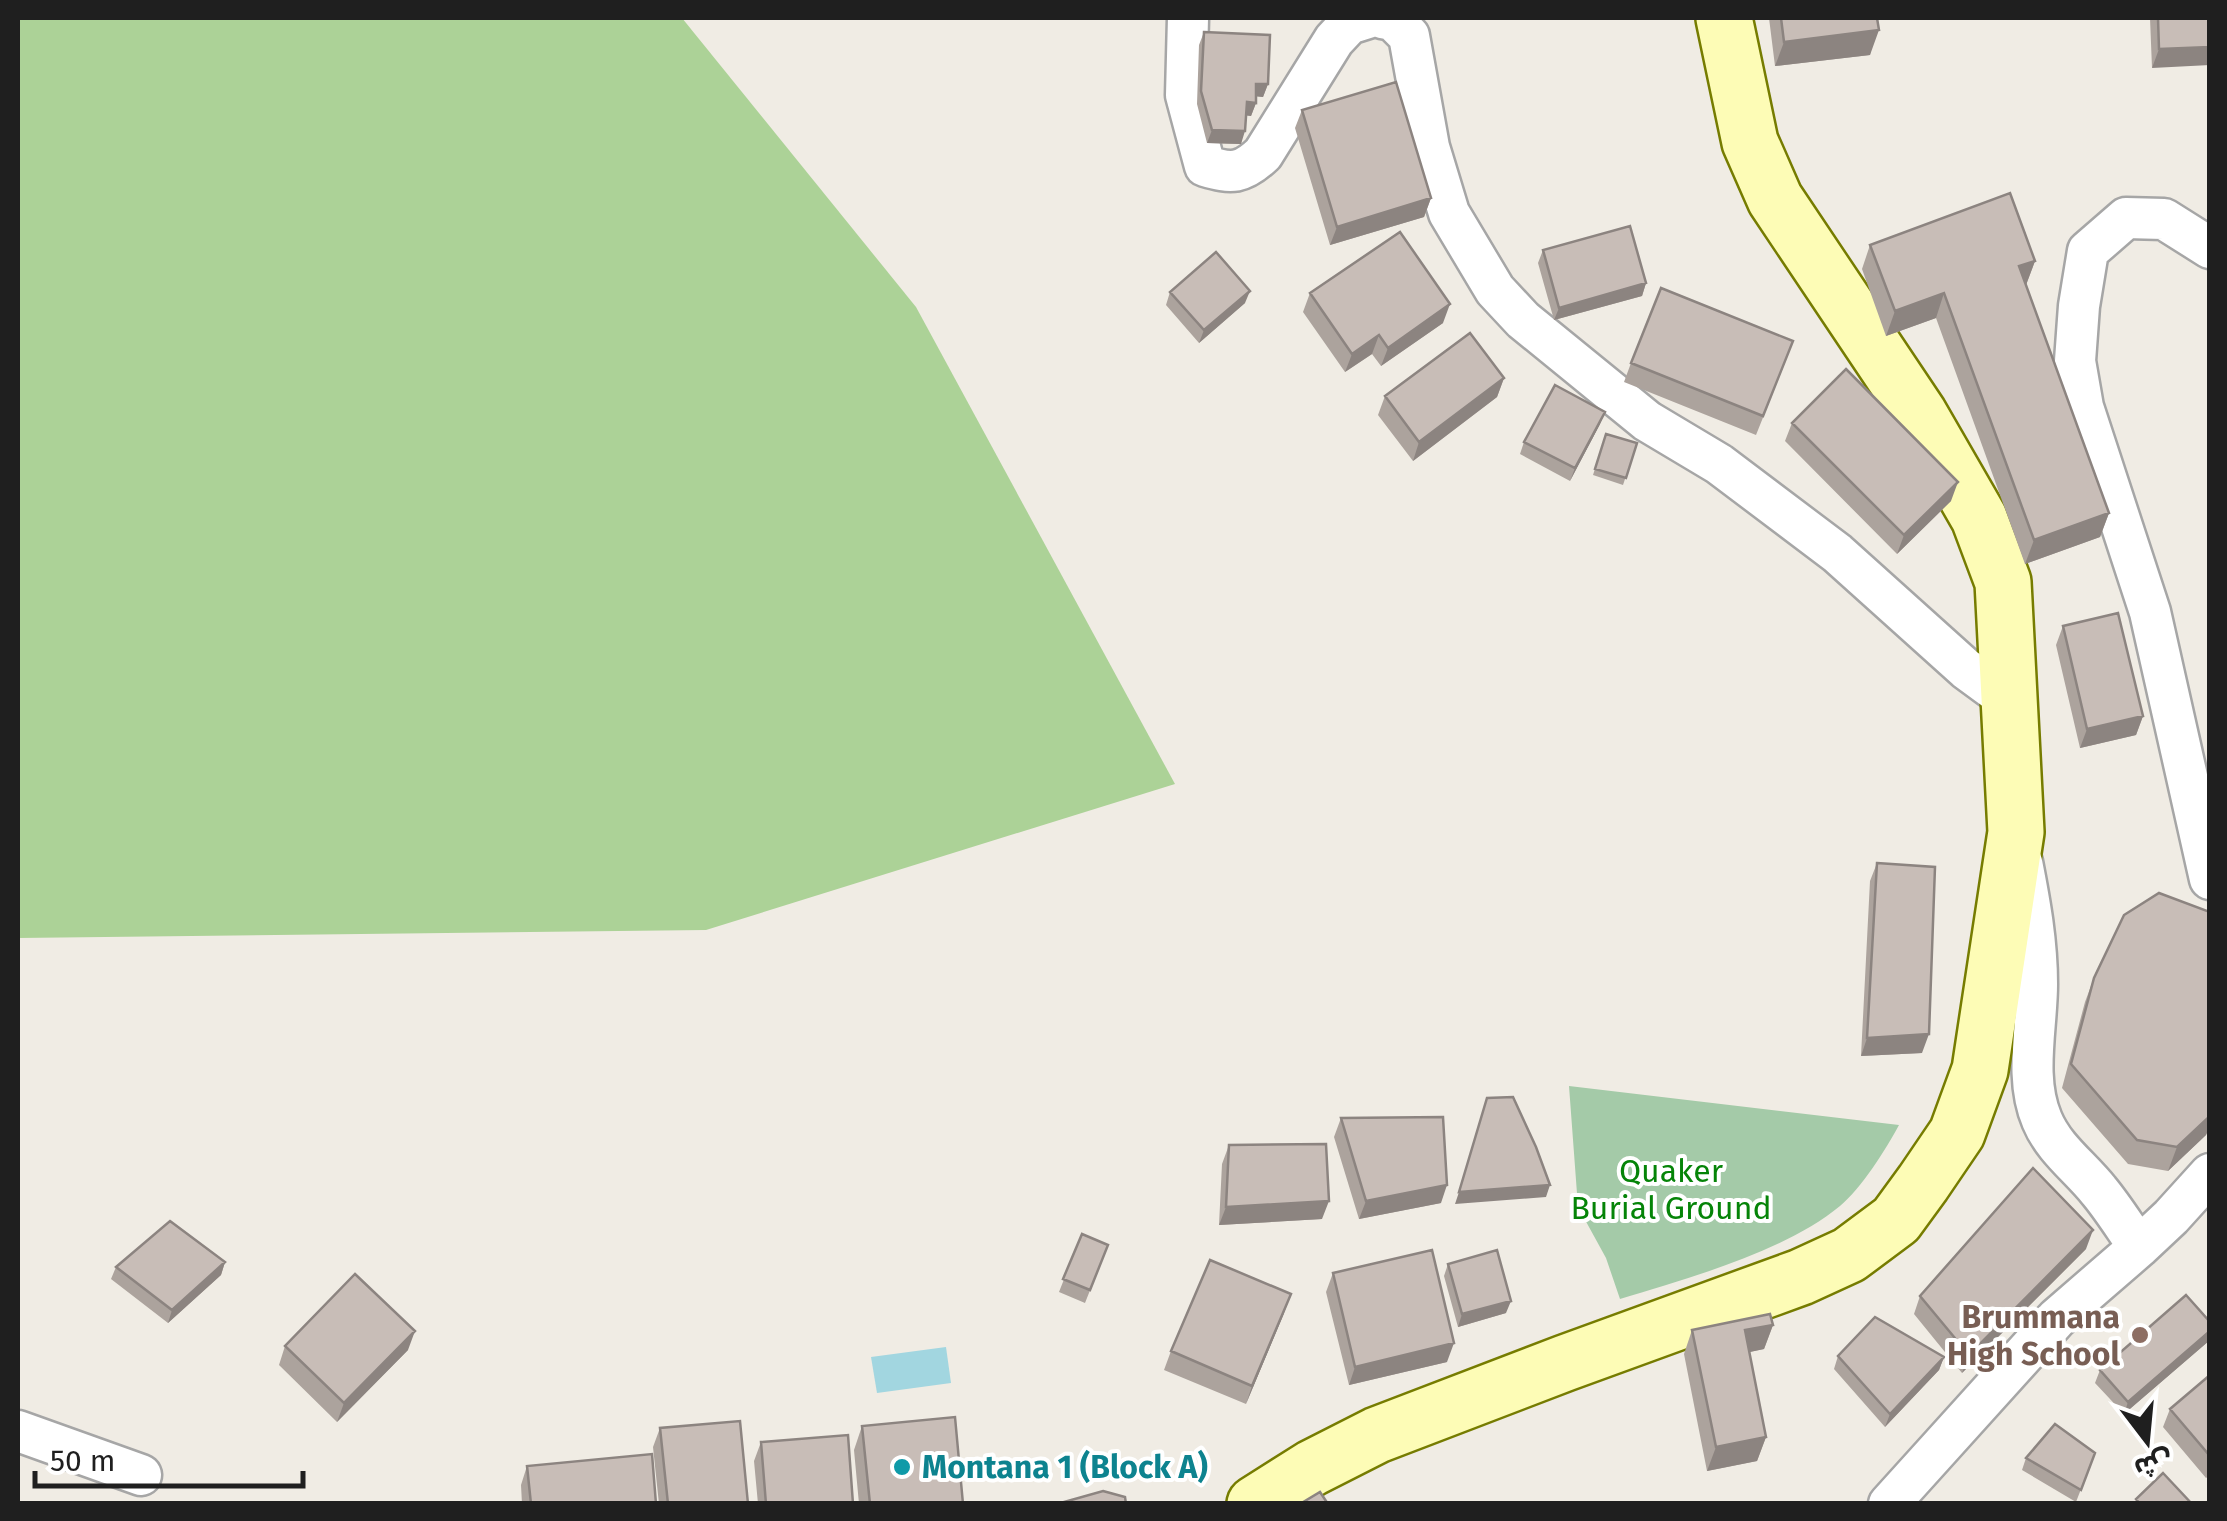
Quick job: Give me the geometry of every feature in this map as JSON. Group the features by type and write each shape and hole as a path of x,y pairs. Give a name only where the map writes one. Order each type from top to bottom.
{"main road":[{"path":"1255,1504 1312,1468 1377,1435 1800,1277 1849,1255 1896,1220 1956,1133 1980,1070 2016,832 2003,582 1979,518 1919,414 1774,199 1750,142 1724,18"}],"street":[{"path":"1188,18 1186,95 1196,138 1205,166 1225,172 1247,169 1263,154 1334,40 1349,24 1368,18"},
{"path":"1382,18 1393,20 1410,36 1429,147 1449,213 1495,290 1522,320 1648,421 1719,464 1837,553 1966,669 2011,702"},
{"path":"2210,248 2164,219 2126,218 2088,251 2075,361 2083,407 2150,612 2210,879"},
{"path":"2016,832 2033,921 2037,984 2034,1099 2043,1124 2064,1154 2098,1190 2139,1247"},
{"path":"1889,1504 2057,1318 2139,1247 2210,1174"},
{"path":"18,1431 140,1474"}],"green space":[{"path":"18,18 682,18 916,307 1175,784 706,930 18,938"},
{"name":"Quaker Burial Ground","path":"1569,1086 1899,1125 1856,1190 1817,1222 1735,1262 1620,1299 1606,1258 1578,1207"}],"water":[{"path":"946,1347 951,1383 877,1393 871,1357"}],"building":[{"path":"1781,18 1877,18 1879,30 1784,42"},
{"path":"2158,18 2210,18 2210,47 2159,49"},
{"path":"1204,32 1270,35 1268,84 1256,84 1256,103 1247,102 1245,131 1212,130 1201,91"},
{"path":"1396,82 1431,198 1337,227 1302,110"},
{"path":"2010,193 2035,261 2019,266 2109,513 2034,540 1944,293 1895,311 1870,245"},
{"path":"1630,226 1646,283 1559,308 1543,250"},
{"path":"1400,232 1450,304 1388,348 1379,335 1352,354 1310,293"},
{"path":"1216,252 1250,291 1204,330 1170,292"},
{"path":"1661,288 1793,341 1763,416 1631,363"},
{"path":"1470,333 1504,378 1419,442 1385,396"},
{"path":"1846,369 1958,482 1904,535 1792,423"},
{"path":"1555,385 1605,412 1575,468 1524,442"},
{"path":"1606,434 1637,443 1626,478 1595,469"},
{"path":"2118,613 2143,716 2087,729 2063,626"},
{"path":"1877,863 1935,867 1929,1034 1867,1038"},
{"path":"2159,893 2210,912 2210,1116 2177,1147 2137,1140 2071,1064 2094,978 2124,915"},
{"path":"1513,1097 1550,1185 1459,1192 1487,1098"},
{"path":"1443,1117 1447,1185 1366,1201 1341,1118"},
{"path":"1326,1144 1329,1201 1226,1207 1229,1145"},
{"path":"2033,1168 2093,1230 1969,1355 1920,1296"},
{"path":"170,1221 225,1262 172,1310 116,1267"},
{"path":"1082,1234 1108,1245 1090,1290 1063,1279"},
{"path":"1432,1250 1454,1343 1355,1367 1333,1273"},
{"path":"1497,1250 1511,1301 1462,1314 1448,1264"},
{"path":"1210,1260 1291,1294 1252,1386 1171,1351"},
{"path":"355,1274 415,1331 344,1403 285,1346"},
{"path":"2186,1295 2210,1322 2210,1331 2128,1402 2100,1370"},
{"path":"1770,1314 1773,1325 1745,1330 1766,1437 1716,1447 1692,1330"},
{"path":"1875,1317 1944,1357 1890,1414 1838,1356"},
{"path":"2210,1375 2210,1456 2170,1409"},
{"name":"Montana 1 (Block A)","path":"955,1417 963,1504 870,1504 862,1426"},
{"path":"740,1421 748,1504 668,1504 660,1428"},
{"path":"2055,1424 2095,1453 2081,1490 2026,1458"},
{"path":"848,1435 853,1504 766,1504 761,1442"},
{"path":"652,1454 656,1504 531,1504 527,1466"},
{"path":"2163,1473 2192,1504 2140,1504 2136,1499"},
{"path":"1103,1491 1125,1497 1126,1504 1057,1504"},
{"path":"1320,1492 1328,1504 1300,1504"}],"place":[{"name":"Brummana High School","path":"2140,1335"},
{"name":"Montana 1 (Block A)","path":"902,1467"}]}
